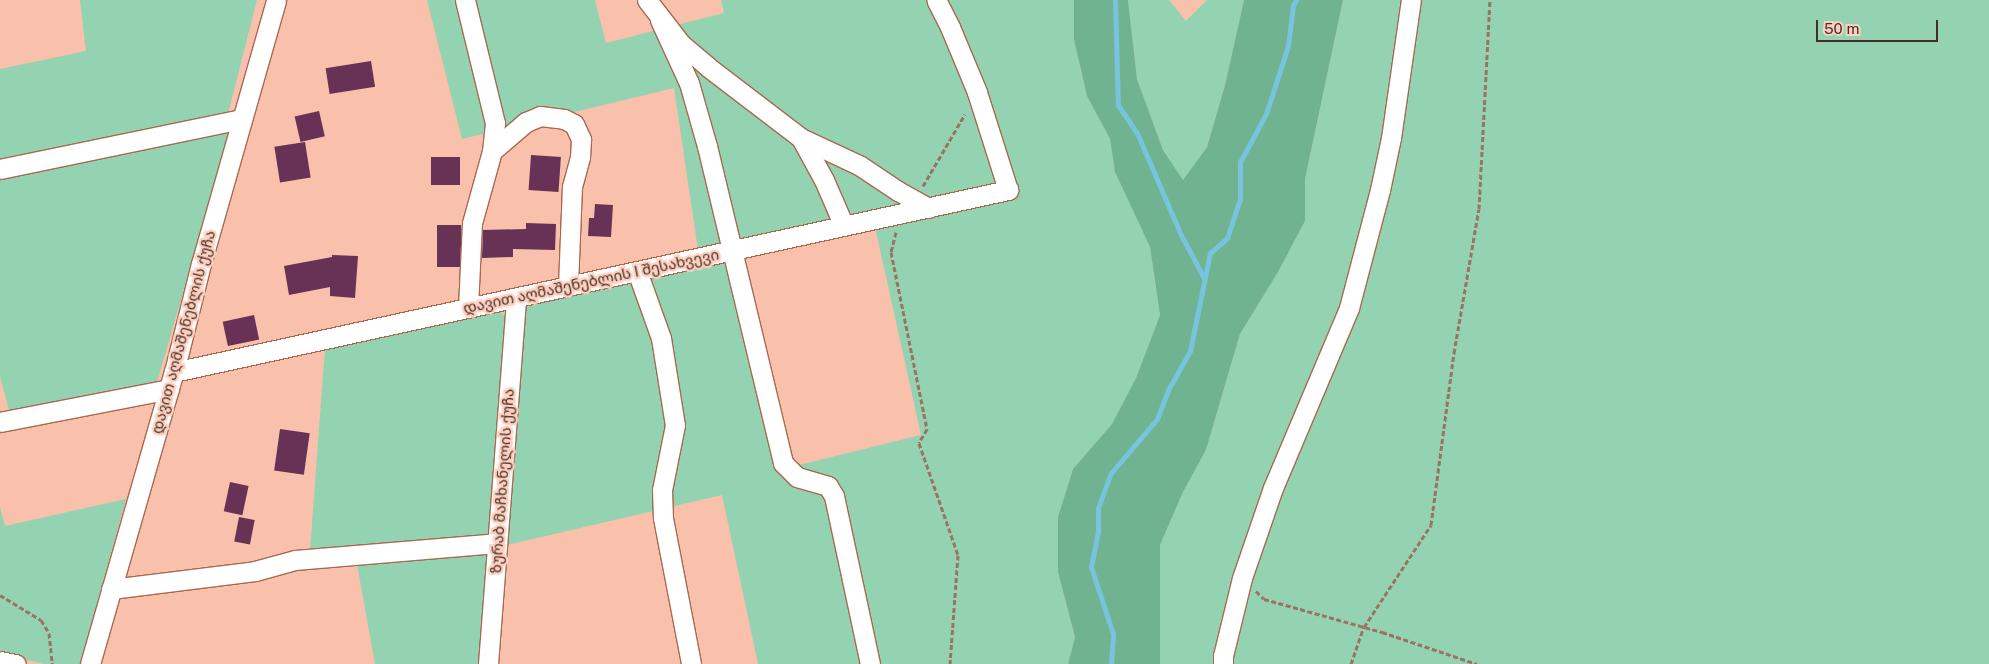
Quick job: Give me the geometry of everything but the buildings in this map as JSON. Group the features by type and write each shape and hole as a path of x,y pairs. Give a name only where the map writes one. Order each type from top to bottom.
{"street":[{"name":"დავით აღმაშენებლის ქუჩა","path":"90,664 276,0"},
{"path":"465,0 495,123 492,151 472,223 468,308"},
{"path":"647,0 660,20 681,44 708,67 801,138 859,164 916,207"},
{"path":"936,0 950,27 977,92"},
{"path":"1223,664 1223,656 1242,578 1273,488 1349,308 1380,190 1391,138 1411,0"},
{"path":"660,20 689,84 721,198 783,463 797,477 828,486 834,496 870,664"},
{"name":"დავით აღმაშენებლის I შესახვევი","path":"0,422 468,308 844,226 916,207 1008,190 977,92"},
{"path":"492,151 526,122 540,116 564,119 574,124 581,139 580,157 572,186 568,286"},
{"path":"0,169 242,119"},
{"path":"801,138 824,180 844,226"},
{"path":"637,271 661,338 675,425 662,490 663,518 691,664"},
{"name":"ზურაბ მაჩხანელის ქუჩა","path":"488,664 516,298"},
{"path":"111,589 255,571 295,560 496,543"},
{"path":"0,660 16,664"}],"path":[{"path":"1352,664 1364,627 1431,526 1454,353 1479,209 1490,0"},
{"path":"950,664 958,555 919,443 926,429 891,252 895,234 916,207 977,92"},
{"path":"1242,578 1264,599 1364,627 1477,664"},
{"path":"0,596 41,620 49,633 52,664"}],"green space":[{"path":"80,0 257,0 228,114 0,163 0,69 86,51"},
{"path":"427,0 595,0 606,43 724,13 721,0 1074,0 1074,40 1087,96 1110,139 1115,172 1150,247 1160,315 1136,378 1112,424 1073,469 1058,517 1058,572 1075,637 1068,664 758,664 722,495 503,546 528,288 698,250 674,88 462,139","holes":["875,227 921,435 787,468 738,256"]},
{"path":"1074,0 1128,0 1137,79 1163,150 1183,180 1207,147 1225,85 1244,0 1343,0 1305,179 1305,221 1278,272 1240,334 1206,450 1183,492 1160,545 1160,664 1068,664 1075,637 1058,572 1058,517 1073,469 1112,424 1136,378 1160,315 1150,247 1115,172 1110,139 1087,96 1074,40"},
{"path":"1128,0 1169,0 1186,21 1207,0 1244,0 1225,85 1207,147 1183,180 1163,150 1137,79"},
{"path":"1343,0 1989,0 1989,664 1160,664 1160,545 1183,492 1206,450 1240,334 1278,272 1305,221 1305,179"},
{"path":"231,126 156,386 10,414 0,376 0,175"},
{"path":"498,310 506,317 491,532 486,539 310,551 325,347"},
{"path":"126,499 80,664 44,664 0,654 0,507 5,526"},
{"path":"489,551 483,664 375,664 356,559"}],"waterway":[{"path":"1115,0 1118,105 1137,133 1181,235 1204,278"},
{"path":"1111,664 1113,634 1091,567 1098,532 1098,508 1111,473 1157,419 1168,390 1190,351 1210,253 1227,238 1240,199 1240,162 1266,114 1288,46 1293,5 1296,0"}]}
